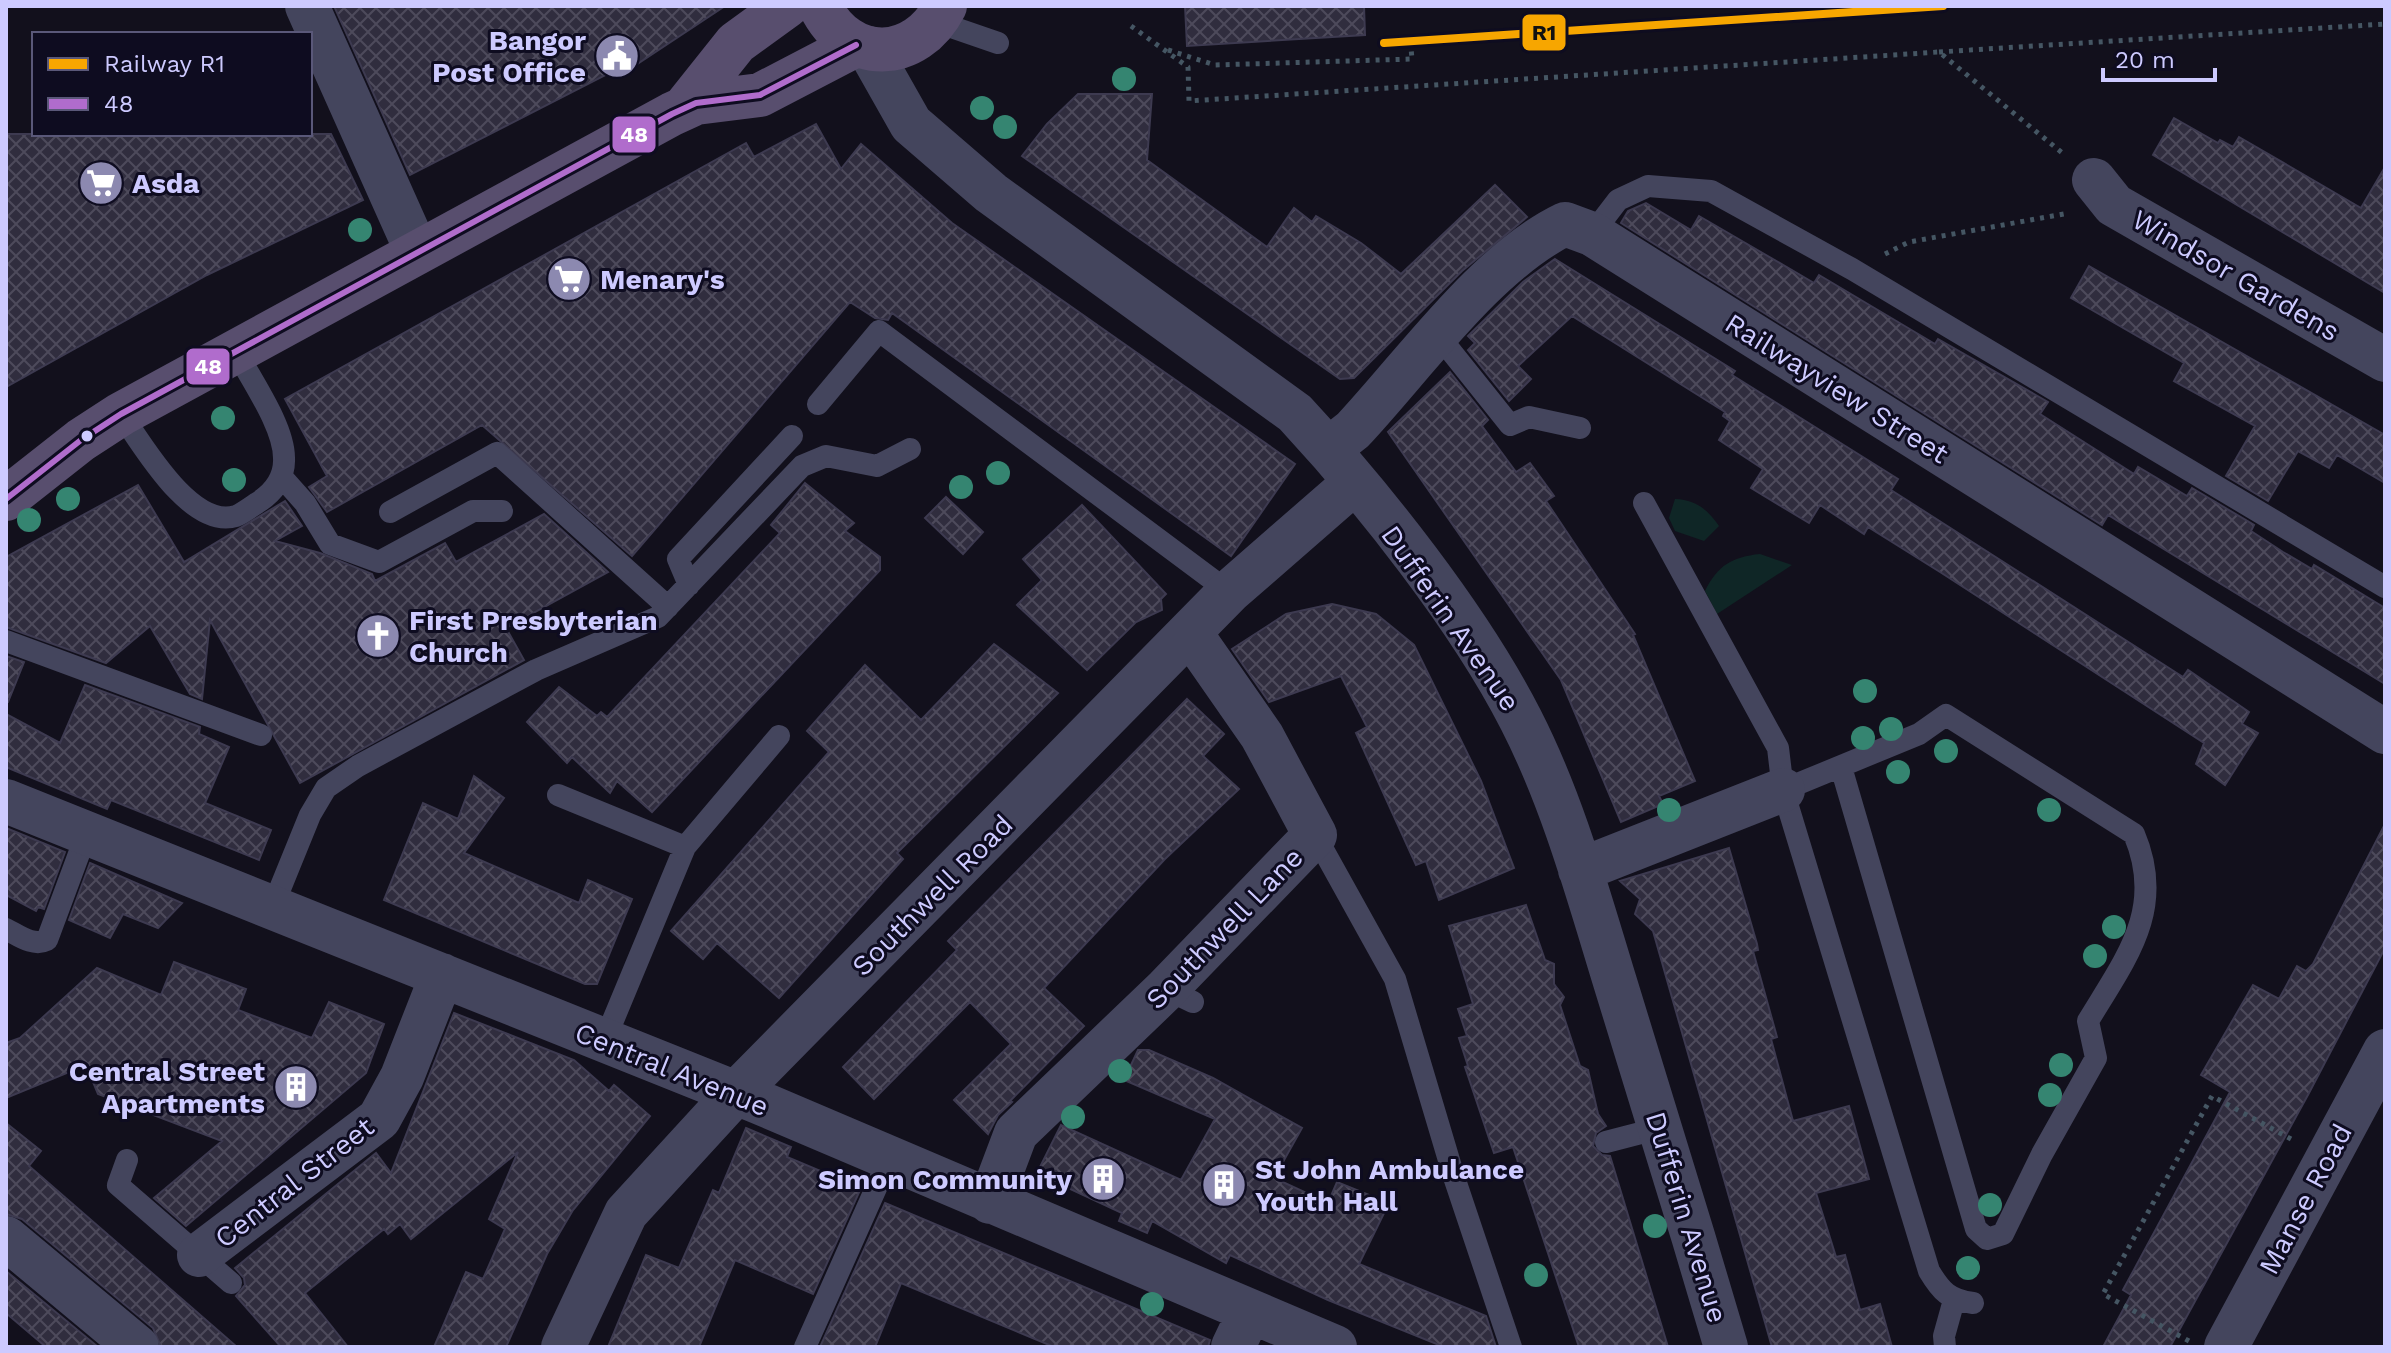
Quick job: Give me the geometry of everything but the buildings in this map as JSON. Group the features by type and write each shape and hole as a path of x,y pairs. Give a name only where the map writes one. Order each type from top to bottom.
{"main road":[{"path":"685,107 736,43 787,6"},
{"path":"820,6 840,35 862,46 894,49 931,24"},
{"path":"6,499 81,440 121,414 685,107 760,95 862,46"}],"street":[{"path":"307,6 417,252"},
{"name":"Dufferin Avenue","path":"931,24 919,92 948,158"},
{"name":"Dufferin Avenue","path":"862,46 911,124 948,158 991,193 1295,413 1342,466 1430,579 1521,720 1580,870 1726,1347"},
{"name":"Windsor Gardens","path":"2104,192 2385,360"},
{"name":"Railwayview Street","path":"1342,466 1353,430 1438,335 1487,283 1540,236 1565,224 1592,234 2385,732"},
{"name":"Southwell Road","path":"563,1347 626,1213 736,1093 1191,634 1342,466"},
{"name":"Southwell Lane","path":"990,1202 1016,1133 1180,995 1251,919 1315,835 1262,736 1191,634"},
{"path":"1580,870 1783,790"},
{"name":"Central Avenue","path":"6,801 736,1093 990,1202 1242,1329 1335,1347"},
{"name":"Central Street","path":"215,1269 379,1119 402,1077 442,975"},
{"name":"Manse Road","path":"2226,1347 2385,1051"},
{"path":"6,1238 137,1347"}],"lane":[{"path":"931,24 998,43"},
{"path":"1592,234 1618,200 1648,186 1711,191 1852,269 2385,587"},
{"path":"818,404 879,331 1229,592"},
{"path":"1438,335 1510,425 1529,417 1580,428"},
{"path":"121,414 174,488 196,506 213,514 234,517 271,494 281,476 284,459 280,435 236,351"},
{"path":"689,585 678,559 792,436"},
{"path":"273,906 310,815 326,788 358,766 536,670 658,617 802,466 826,456 877,466 910,449"},
{"path":"390,512 497,453 668,607"},
{"path":"281,476 305,503 330,544 379,562 473,511 502,511"},
{"path":"1644,503 1778,748 1783,790 1929,1271 1941,1290 1963,1302 1944,1336 1945,1347"},
{"path":"6,641 261,735"},
{"path":"1783,790 1919,734 1946,715 2109,815 2134,834 2146,862 2143,923 2088,1021 2096,1058 2042,1154 2003,1234 1995,1239 1987,1239 1976,1229 1841,767"},
{"path":"604,1042 685,847 779,736"},
{"path":"558,795 685,847"},
{"path":"6,929 29,941 41,943 47,940 86,835"},
{"path":"1315,835 1395,979 1454,1177 1511,1347"},
{"path":"1606,1142 1660,1128"},
{"path":"805,1347 889,1159"},
{"path":"127,1160 118,1185 215,1269"}],"path":[{"path":"1131,26 1188,67 1189,101 2385,24"},
{"path":"1163,49 1215,65 1412,59 1411,48"},
{"path":"1939,52 2104,192"},
{"path":"1852,269 1909,242 2104,192"},
{"path":"2200,1347 2103,1294 2212,1096 2327,1158"}],"green space":[{"path":"1675,499 1700,506 1719,526 1704,541 1675,531 1669,518"},
{"path":"1760,554 1792,565 1717,614 1705,591 1715,575 1734,560"}],"rail line":[{"name":"R1","path":"1384,43 1943,6"}],"transit line":[{"name":"48","path":"6,499 81,440 121,414 672,114 696,103 760,95 856,45"}],"place":[{"name":"Bangor Post Office","path":"617,56"},
{"name":"Asda","path":"101,183"},
{"name":"Menary's","path":"569,279"},
{"name":"First Presbyterian Church","path":"378,636"},
{"name":"Central Street Apartments","path":"296,1087"},
{"name":"Simon Community","path":"1103,1179"},
{"name":"St John Ambulance Youth Hall","path":"1224,1185"}]}
